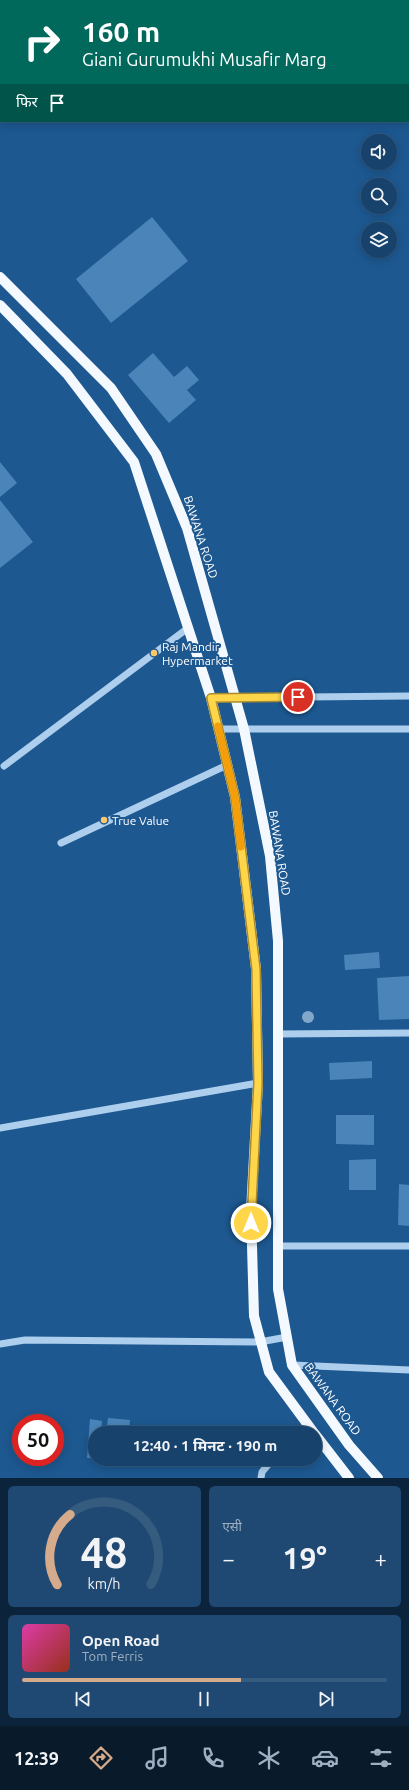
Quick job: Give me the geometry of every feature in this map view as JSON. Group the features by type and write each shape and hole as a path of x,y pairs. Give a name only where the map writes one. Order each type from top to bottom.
{"main road":[{"name":"BAWANA ROAD","path":"0,277 111,388 156,454 187,528 244,729 270,856 278,941 278,1289 292,1365 349,1445 378,1478"},
{"path":"0,305 67,374 134,462 211,698 235,797 256,969 258,1083 251,1211 254,1316 269,1372 308,1426"},
{"path":"322,1444 349,1478"}],"street":[{"path":"4,766 188,628"},
{"path":"211,698 409,696"},
{"path":"218,729 409,729"},
{"path":"61,843 227,765"},
{"path":"278,1034 409,1033"},
{"path":"0,1128 258,1083"},
{"path":"278,1246 409,1246"},
{"path":"0,1344 24,1340 260,1342 287,1337"},
{"path":"292,1365 409,1370"},
{"path":"261,1478 262,1472 267,1466"}],"building":[{"path":"152,217 188,261 111,323 76,279"},
{"path":"153,353 174,377 187,366 199,380 187,390 196,400 169,423 128,375"},
{"path":"0,462 17,483 0,497"},
{"path":"0,500 33,542 0,568"},
{"path":"379,952 380,968 345,970 344,955"},
{"path":"409,976 409,1019 379,1020 377,978"},
{"path":"372,1061 372,1078 330,1080 329,1063"},
{"path":"336,1115 374,1115 374,1145 336,1144"},
{"path":"376,1159 376,1190 349,1190 349,1160"},
{"path":"399,1184 409,1185 409,1226 398,1225"},
{"path":"108,1418 130,1420 130,1426 107,1426"},
{"path":"90,1419 102,1421 102,1426 89,1426"}],"slow traffic":[{"path":"218,726 235,797 241,847"}],"place":[{"name":"Raj Mandir Hypermarket","path":"154,653"},
{"name":"True Value","path":"104,820"}],"route":[{"path":"251,1223 258,1083 256,969 235,797 211,698 298,697"}]}
